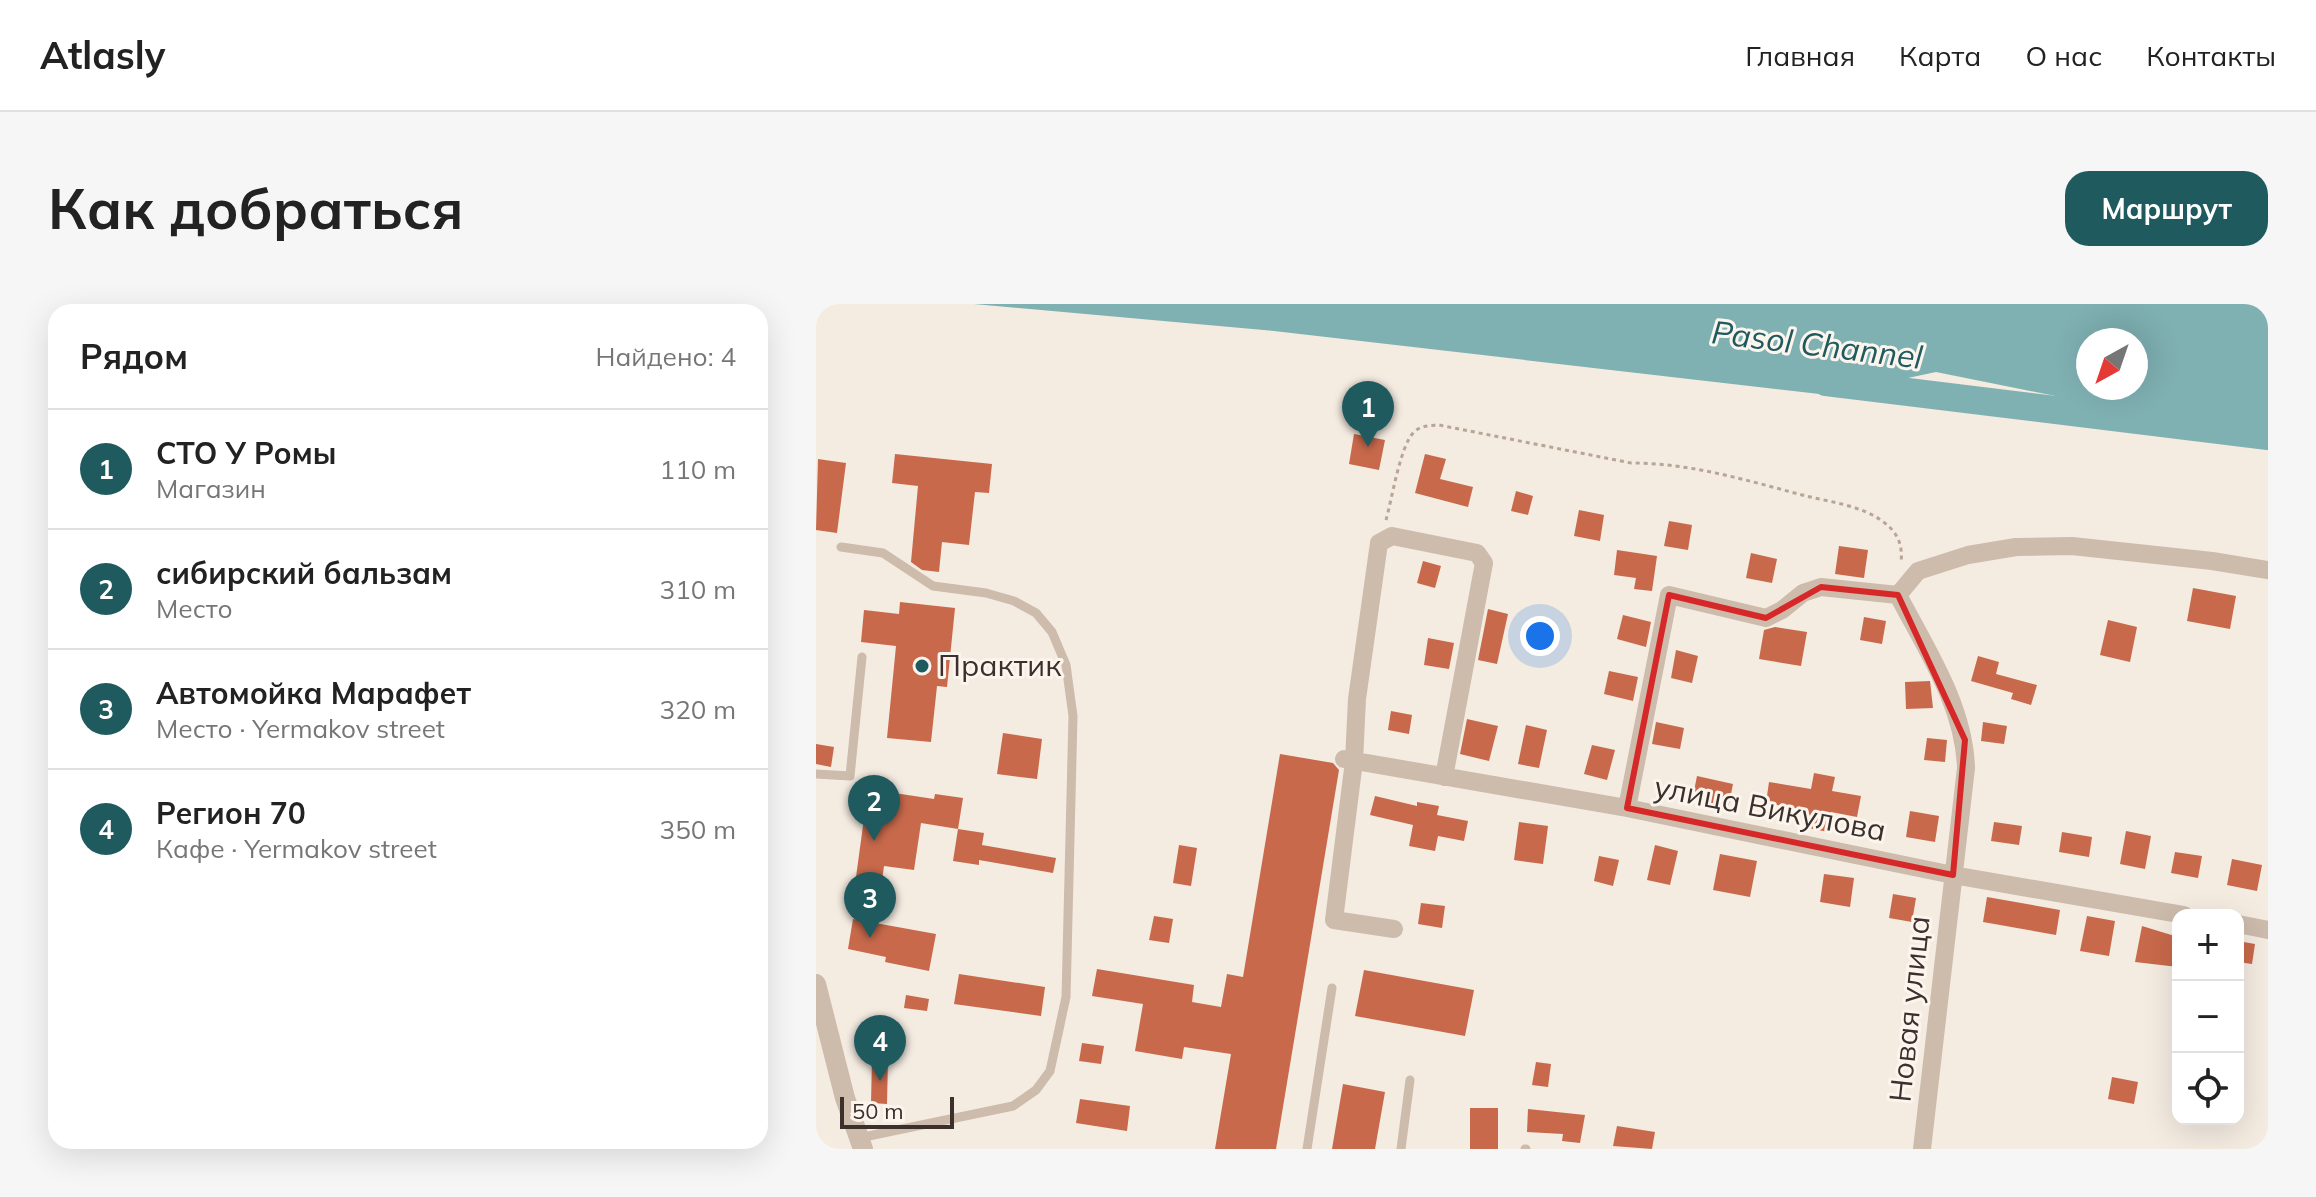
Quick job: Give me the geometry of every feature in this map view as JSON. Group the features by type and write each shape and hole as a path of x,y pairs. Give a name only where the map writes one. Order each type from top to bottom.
{"street":[{"path":"1394,929 1334,920 1349,760 1379,543 1392,536 1477,553 1484,563 1444,777"},
{"path":"1627,808 1669,595 1766,618 1803,593 1821,587 1898,595 1918,571 1968,555 2016,547 2072,546 2268,570"},
{"name":"Новая улица","path":"1898,595 1934,664 1965,740 1966,768 1922,1149"},
{"name":"улица Викулова","path":"1349,760 1627,808 1953,875 2172,913"},
{"path":"2244,925 2268,930"},
{"path":"816,984 845,1098 861,1144"}],"lane":[{"path":"841,547 883,553 933,586 986,593 1014,601 1036,613 1052,632 1066,665 1073,716 1066,997 1050,1071 1036,1090 1013,1106 861,1144"},
{"path":"816,774 850,776 862,657"},
{"path":"1307,1149 1332,988"},
{"path":"1401,1149 1410,1080"}],"path":[{"path":"1379,543 1412,434 1422,426 1439,425 1631,463 1662,463 1720,474 1853,508 1881,520 1896,534 1903,549 1901,564"}],"highlighted area":[{"path":"1821,587 1898,595 1965,740 1953,875 1627,808 1669,595 1766,618"}],"water":[{"path":"974,304 2268,305 2268,439 1936,372 1828,395 1274,331"}],"building":[{"path":"1354,434 1385,440 1379,470 1349,464"},
{"path":"895,454 992,464 989,493 975,492 969,545 942,542 939,572 922,570 911,562 918,486 892,483"},
{"path":"1425,454 1446,459 1440,479 1473,487 1468,507 1415,493"},
{"path":"818,459 846,463 837,533 816,530"},
{"path":"1516,491 1533,496 1528,515 1511,511"},
{"path":"1579,510 1604,515 1600,541 1574,536"},
{"path":"1669,521 1692,525 1688,550 1664,546"},
{"path":"1839,546 1868,550 1864,578 1835,574"},
{"path":"1617,550 1657,556 1652,591 1634,589 1636,578 1614,575"},
{"path":"1751,553 1777,559 1772,583 1746,578"},
{"path":"1423,561 1441,566 1435,588 1417,583"},
{"path":"2193,588 2236,596 2230,629 2187,621"},
{"name":"Практик","path":"900,602 955,608 947,687 937,686 931,742 887,738 896,646 861,642 864,610 899,614"},
{"path":"1488,609 1508,614 1497,664 1478,660"},
{"path":"1623,615 1651,622 1646,647 1617,639"},
{"path":"1864,617 1886,621 1882,644 1860,640"},
{"path":"2108,620 2137,627 2130,662 2100,655"},
{"path":"1775,627 1807,632 1801,666 1759,659 1764,630"},
{"path":"1428,638 1454,643 1449,669 1424,665"},
{"path":"1676,650 1698,656 1692,683 1671,678"},
{"path":"1978,656 1999,662 1996,674 2037,685 2031,705 2011,699 2013,693 1971,681"},
{"path":"1609,671 1638,677 1633,701 1604,694"},
{"path":"1930,681 1933,708 1906,709 1905,682"},
{"path":"1391,711 1412,715 1409,734 1388,730"},
{"path":"1467,719 1498,726 1489,761 1460,754"},
{"path":"1656,722 1684,728 1680,749 1652,744"},
{"path":"1983,722 2007,726 2004,744 1981,741"},
{"path":"1526,725 1547,730 1539,768 1518,764"},
{"path":"1003,733 1042,739 1037,779 997,774"},
{"path":"1927,738 1947,740 1945,762 1924,760"},
{"path":"816,744 834,747 831,767 816,764"},
{"path":"1592,745 1615,750 1607,780 1584,774"},
{"path":"1280,754 1333,763 1339,770 1276,1149 1215,1149 1231,1054 1184,1047 1182,1059 1135,1051 1143,1004 1092,996 1097,969 1194,985 1192,1002 1221,1007 1227,974 1243,977"},
{"path":"1814,773 1835,777 1832,791 1861,796 1857,817 1831,812 1828,832 1804,827 1807,810 1766,803 1769,782 1811,789"},
{"path":"1697,776 1733,784 1728,809 1692,801"},
{"path":"868,789 934,799 935,794 963,798 958,829 921,823 914,870 884,866 882,881 856,877"},
{"path":"1375,796 1417,806 1417,802 1439,806 1437,815 1468,821 1464,841 1438,836 1435,851 1409,846 1413,825 1370,815"},
{"path":"1910,811 1939,816 1935,842 1906,837"},
{"path":"1519,822 1548,826 1543,864 1514,860"},
{"path":"1994,822 2022,826 2019,845 1991,841"},
{"path":"958,829 984,833 982,845 1056,858 1053,873 979,860 979,865 953,861"},
{"path":"2126,831 2151,836 2145,869 2120,864"},
{"path":"2062,832 2092,837 2089,857 2059,852"},
{"path":"1179,845 1197,848 1191,886 1173,883"},
{"path":"1655,845 1678,851 1670,885 1647,880"},
{"path":"2175,852 2202,856 2198,878 2171,873"},
{"path":"1720,854 1757,861 1750,897 1713,890"},
{"path":"1599,856 1619,860 1613,886 1594,881"},
{"path":"2232,859 2262,865 2257,891 2227,885"},
{"path":"1824,874 1854,878 1850,907 1820,902"},
{"path":"1893,894 1916,898 1912,922 1889,918"},
{"path":"1987,897 2060,910 2056,935 1983,922"},
{"path":"1421,903 1445,906 1442,928 1418,924"},
{"path":"1154,916 1173,919 1169,943 1149,940"},
{"path":"2087,916 2115,921 2109,956 2080,951"},
{"path":"853,919 936,934 929,971 885,962 886,957 848,949"},
{"path":"2142,926 2172,935 2172,966 2135,962"},
{"path":"2244,942 2255,944 2252,964 2244,963"},
{"path":"1364,970 1474,990 1465,1036 1355,1016"},
{"path":"959,974 1045,987 1041,1016 954,1004"},
{"path":"906,995 929,999 927,1011 904,1008"},
{"path":"1082,1043 1104,1046 1101,1064 1079,1061"},
{"path":"872,1058 888,1059 887,1104 871,1103"},
{"path":"1536,1062 1551,1064 1548,1087 1532,1085"},
{"path":"2112,1077 2138,1082 2134,1104 2108,1099"},
{"path":"1343,1084 1385,1092 1375,1149 1332,1149"},
{"path":"1080,1099 1130,1106 1127,1131 1076,1123"},
{"path":"1470,1108 1498,1108 1498,1149 1470,1149"},
{"path":"1528,1109 1585,1115 1580,1143 1562,1141 1563,1134 1527,1132"},
{"path":"1617,1126 1655,1132 1652,1149 1613,1146"}],"waterway":[{"name":"Pasol Channel","path":"1826,382 2268,436"}],"place":[{"name":"СТО У Ромы","path":"1368,447"},
{"name":"Практик","path":"922,666"},
{"name":"сибирский бальзам","path":"874,841"},
{"name":"Автомойка Марафет","path":"870,938"},
{"name":"Регион 70","path":"880,1081"}]}
